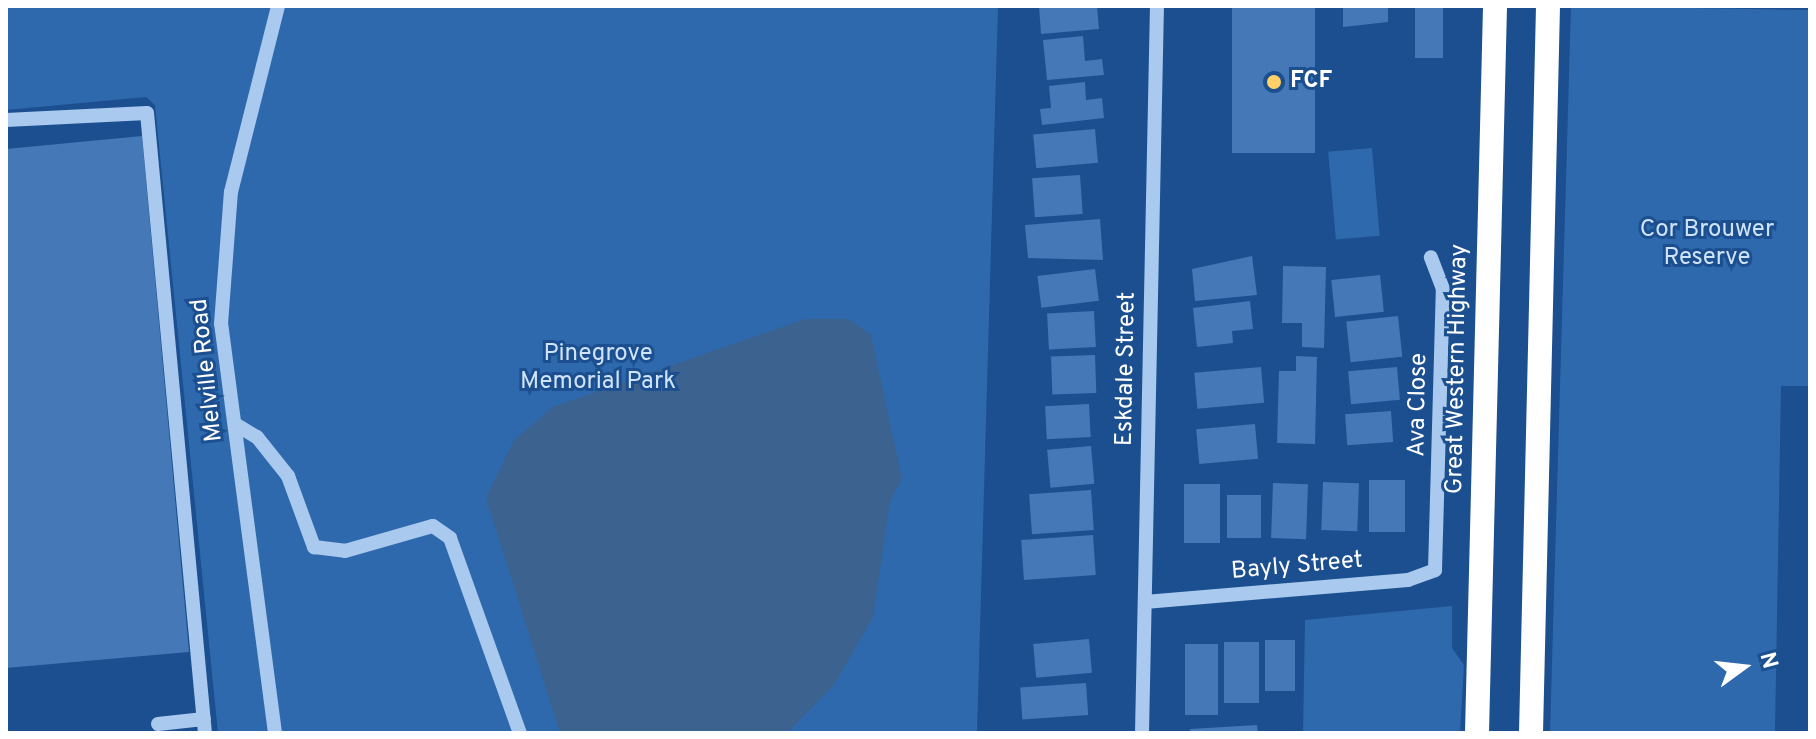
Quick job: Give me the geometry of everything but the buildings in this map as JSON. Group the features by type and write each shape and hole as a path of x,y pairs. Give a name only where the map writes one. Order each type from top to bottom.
{"highway":[{"name":"Great Western Highway","path":"1477,733 1495,6"},
{"path":"1531,733 1548,6"}],"street":[{"name":"Melville Road","path":"275,733 221,324 231,192 278,6"},
{"name":"Eskdale Street","path":"1142,733 1157,6"},
{"path":"6,120 147,113 204,726 158,724"},
{"name":"Ava Close","path":"1431,257 1443,289 1438,555"},
{"path":"235,424 257,437 288,476 314,547 345,551 433,526 450,538 520,733"},
{"name":"Bayly Street","path":"1145,602 1427,577 1438,555"}],"green space":[{"name":"Pinegrove Memorial Park","path":"6,6 998,6 977,733 218,733 155,105 146,97 6,110"},
{"name":"Cor Brouwer Reserve","path":"1571,6 1810,10 1810,386 1781,386 1775,733 1550,733"},
{"path":"1372,148 1380,236 1336,239 1328,152"},
{"path":"1452,606 1452,648 1464,665 1460,733 1303,733 1305,620"}],"shaded area":[{"path":"805,319 849,319 871,335 902,479 890,501 873,617 834,685 787,733 560,733 486,498 514,440 553,407"}],"place":[{"name":"FCF","path":"1274,82"}]}
